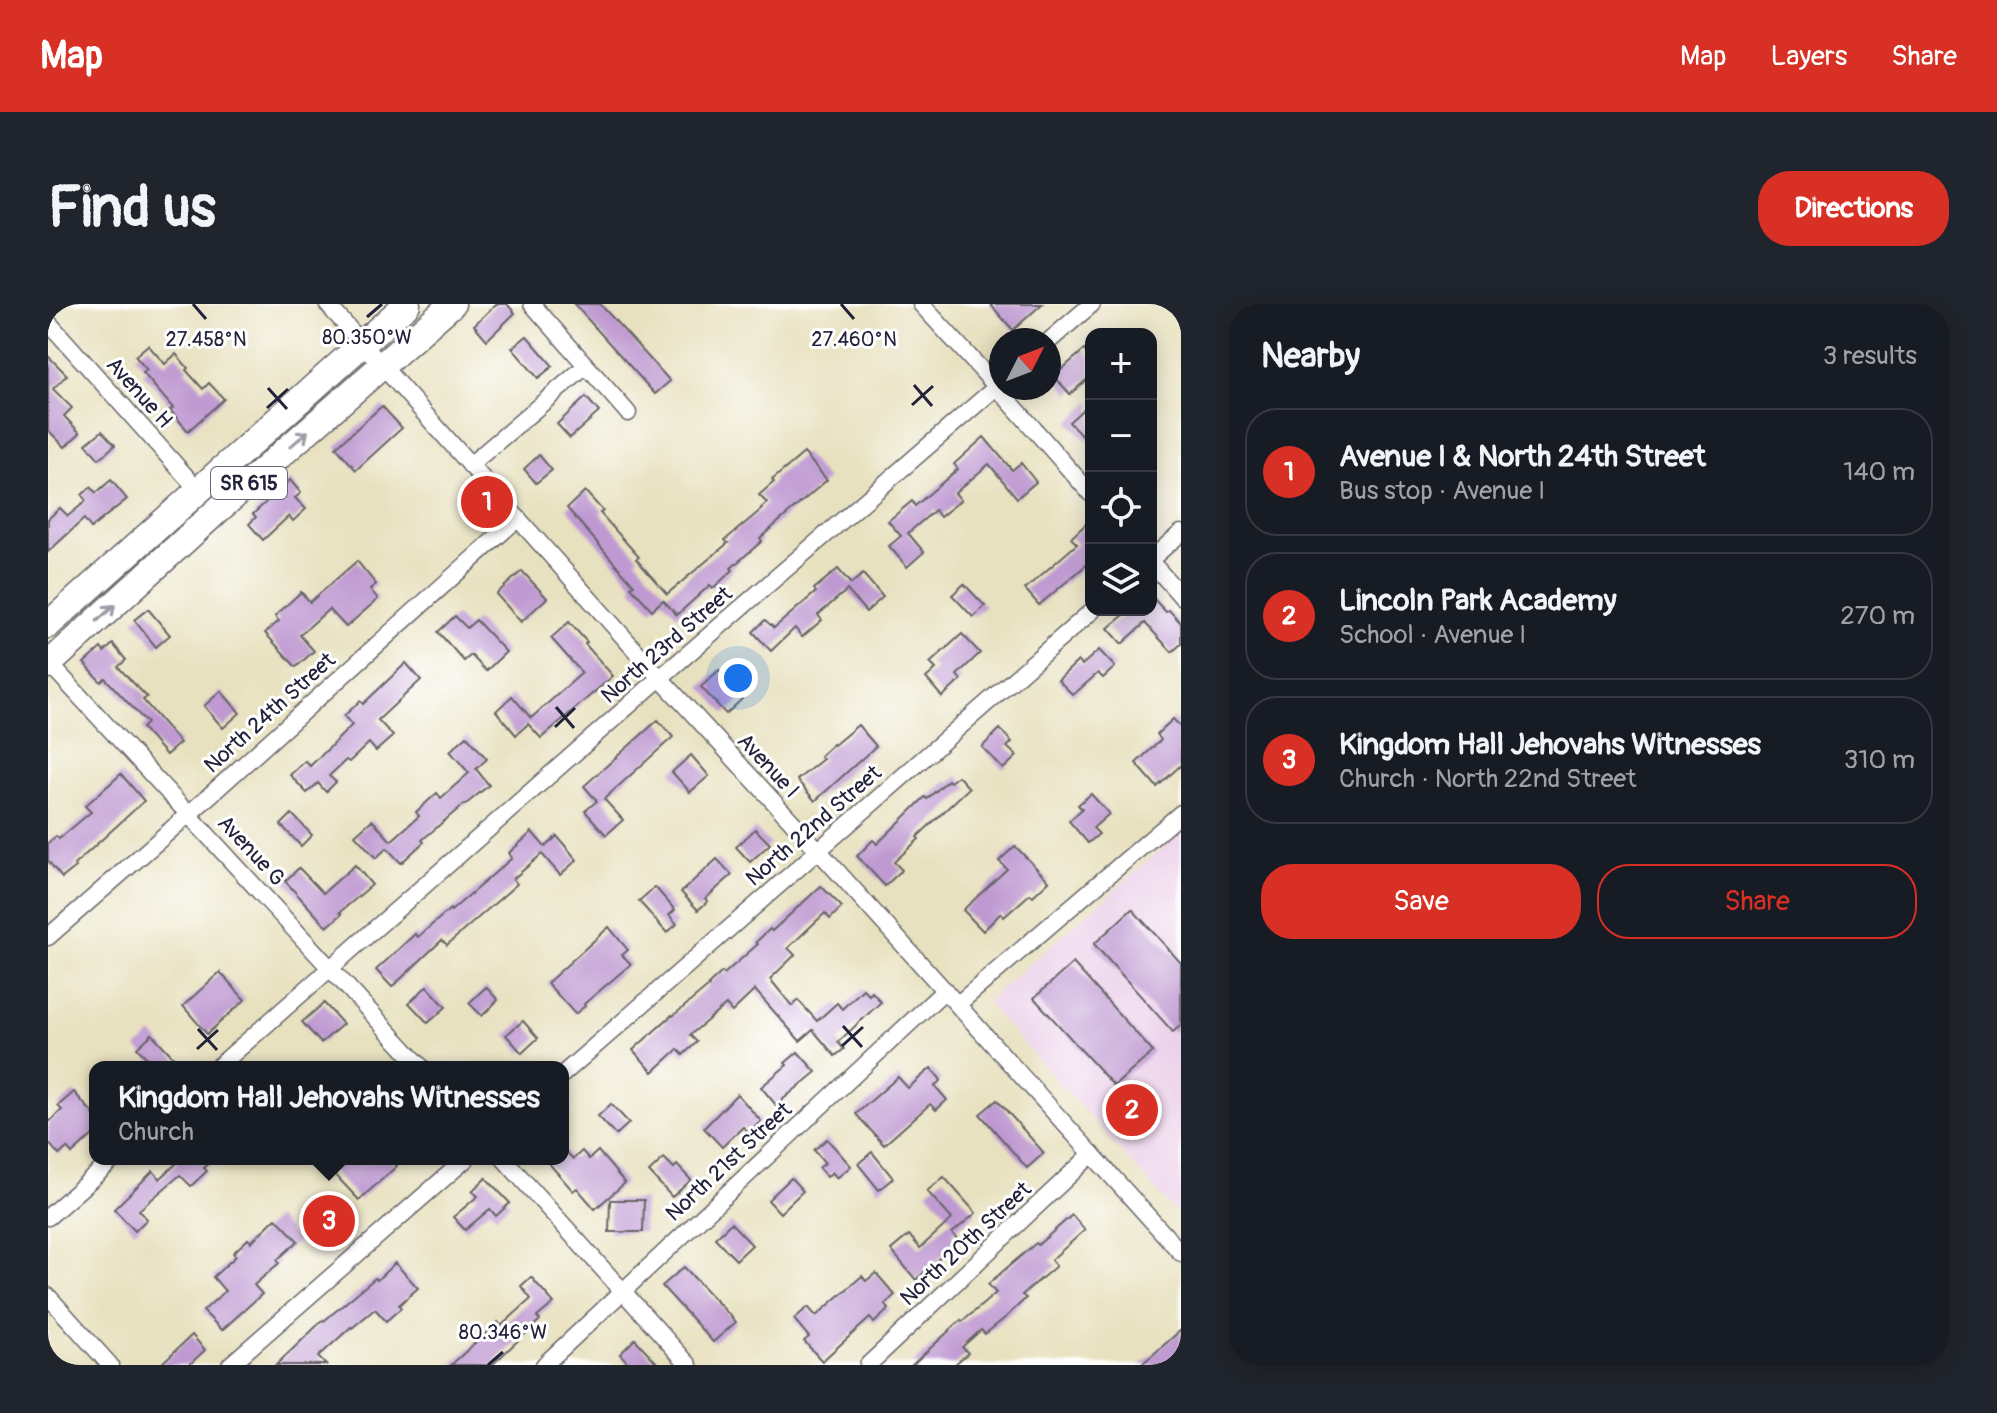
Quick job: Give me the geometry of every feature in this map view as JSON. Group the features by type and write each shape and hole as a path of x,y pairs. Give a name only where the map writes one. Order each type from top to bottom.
{"main road":[{"name":"SR 615","path":"48,625 407,304"},
{"name":"SR 615","path":"48,656 452,304"},
{"path":"48,656 56,632 157,539 166,521"}],"street":[{"name":"Avenue I","path":"327,304 660,678 1181,1253"},
{"path":"532,304 628,413"},
{"path":"921,304 989,375"},
{"path":"1061,331 1092,304"},
{"name":"Avenue H","path":"48,322 199,491"},
{"path":"470,465 586,366"},
{"name":"North 23rd Street","path":"225,1061 989,394"},
{"path":"1012,400 1085,487"},
{"name":"North 24th Street","path":"48,937 518,518"},
{"path":"1157,555 1181,533"},
{"path":"1157,568 1181,596"},
{"name":"North 22nd Street","path":"569,1069 1086,616"},
{"name":"Avenue G","path":"48,656 416,1061"},
{"path":"958,1004 1181,813"},
{"name":"North 21st Street","path":"544,1365 945,990"},
{"name":"North 20th Street","path":"868,1365 1092,1154"},
{"path":"48,1217 107,1165"},
{"path":"230,1365 459,1165"},
{"path":"509,1165 689,1365"},
{"path":"48,1296 110,1365"}],"shaded area":[{"path":"1181,832 1181,1218 986,1002"}],"building":[{"path":"496,304 507,304 515,313 487,340 474,325"},
{"path":"574,304 600,304 670,381 655,394"},
{"path":"990,304 1042,304 1015,328 1011,328"},
{"path":"527,336 553,366 538,378 512,348"},
{"path":"148,345 165,364 176,354 203,389 209,383 224,399 188,431 143,373 147,370 135,356"},
{"path":"1085,351 1085,381 1070,394 1061,384 1061,370"},
{"path":"48,356 67,375 53,389 72,408 64,416 80,433 65,447 48,430"},
{"path":"586,397 599,412 570,438 557,424"},
{"path":"382,406 402,428 356,470 336,447"},
{"path":"1085,407 1085,439 1069,422"},
{"path":"102,431 115,445 99,459 86,444"},
{"path":"984,437 1012,470 1021,463 1036,482 1017,498 989,464 955,493 961,500 940,517 935,510 908,533 924,552 907,567 889,546 901,536 888,521 912,501 915,506 958,469 954,464"},
{"path":"804,453 827,480 760,538 762,541 713,588 710,585 677,615 663,600 652,610 567,508 585,491 639,557 636,559 667,594 728,543 725,540 762,509 767,503 759,495"},
{"path":"539,455 552,470 536,483 524,469"},
{"path":"111,480 127,499 91,528 84,519 48,552 48,519 60,508 68,516 86,501 82,495 91,487 96,493"},
{"path":"290,480 301,493 295,498 306,509 293,521 289,516 263,540 249,524 256,517 253,514"},
{"path":"1085,525 1085,566 1039,605 1025,589 1077,544 1071,538"},
{"path":"357,561 376,584 370,589 378,599 346,627 329,609 300,635 314,651 296,667 265,633 279,621 275,616 301,592 310,602"},
{"path":"838,569 851,584 863,574 883,597 866,612 847,590 818,615 822,620 802,637 795,628 771,651 753,632 765,620 774,628"},
{"path":"522,571 547,598 521,622 496,594"},
{"path":"964,584 985,606 973,617 952,595"},
{"path":"1157,602 1181,623 1181,644 1172,652 1145,623 1122,644 1108,628 1123,616 1157,616"},
{"path":"148,609 170,635 156,647 134,620"},
{"path":"455,616 467,628 476,620 506,652 486,671 471,655 464,661 438,632"},
{"path":"569,622 613,676 541,738 528,724 516,735 496,711 512,696 531,718 582,673 551,638"},
{"path":"962,634 980,653 957,675 961,680 942,697 926,678 936,669 930,663"},
{"path":"113,644 126,660 118,667 147,697 143,700 180,743 166,755 142,728 147,723 105,678 101,682 84,663 101,648 104,652"},
{"path":"1099,650 1115,667 1103,678 1098,673 1073,695 1058,680 1078,661 1082,665"},
{"path":"406,663 421,680 378,720 393,736 376,751 369,743 349,762 346,760 329,776 336,782 326,792 318,783 307,793 290,775 305,761 310,766 329,748 352,725 344,716 360,701 363,704"},
{"path":"719,670 742,699 726,714 701,687"},
{"path":"221,691 240,713 223,728 204,706"},
{"path":"1173,719 1181,727 1181,765 1157,787 1136,763 1161,740 1157,734"},
{"path":"658,720 673,737 604,799 623,820 606,835 585,811 597,801 584,786"},
{"path":"858,725 876,746 815,801 797,780 823,759 820,756 833,744"},
{"path":"1000,729 1012,742 1007,747 1017,756 1003,769 982,747"},
{"path":"467,736 487,759 476,769 489,785 422,840 424,842 401,863 387,848 376,858 355,835 372,820 391,841 419,816 416,812 437,793 441,798 469,773 450,751"},
{"path":"691,755 709,776 690,792 672,772"},
{"path":"121,774 144,801 62,878 48,861 48,843 56,836 59,839 91,812 85,806"},
{"path":"958,776 969,788 894,862 902,870 885,886 857,856 873,840 877,844 925,797 927,799 948,780 950,782"},
{"path":"1091,794 1109,814 1093,828 1099,834 1088,843 1069,821 1082,809 1078,805"},
{"path":"292,814 312,835 301,846 281,825"},
{"path":"755,829 770,844 750,862 736,847"},
{"path":"532,832 545,847 557,836 577,860 560,875 542,854 513,879 517,884 447,945 442,940 392,987 376,970 415,934 418,937 512,858 509,853"},
{"path":"1015,846 1049,881 1004,917 1001,913 983,931 963,910 1007,869 999,861"},
{"path":"717,859 732,875 705,899 708,901 698,910 681,892"},
{"path":"355,865 372,885 327,927 285,881 299,868 323,893"},
{"path":"821,886 842,907 830,919 825,913 788,948 795,955 770,979 792,1006 798,1000 817,1021 837,1003 842,1009 863,989 869,995 872,992 881,1002 838,1042 844,1049 835,1056 813,1030 800,1041 755,990 732,1012 726,1005 690,1035 697,1042 683,1055 678,1049 653,1072 633,1050 722,972 724,974 770,929 772,931"},
{"path":"655,887 675,910 669,915 677,924 667,933 639,901"},
{"path":"1132,909 1181,963 1181,1025 1173,1032 1094,944"},
{"path":"609,927 628,950 622,955 631,964 575,1014 547,983"},
{"path":"1073,963 1153,1052 1114,1086 1034,998"},
{"path":"220,972 245,1000 207,1034 183,1006"},
{"path":"427,986 446,1007 428,1023 409,1003"},
{"path":"486,987 498,1000 482,1016 469,1003"},
{"path":"324,1003 343,1024 321,1043 302,1022"},
{"path":"523,1021 538,1038 522,1053 506,1035"},
{"path":"152,1034 177,1061 150,1061 137,1048"},
{"path":"798,1052 816,1072 776,1105 761,1087"},
{"path":"931,1068 941,1080 935,1086 947,1100 936,1110 930,1104 884,1145 856,1114 898,1077 908,1088"},
{"path":"74,1092 89,1109 89,1138 72,1154 67,1148 59,1155 48,1142 48,1123 62,1110 58,1106"},
{"path":"737,1094 761,1121 749,1133 743,1127 722,1147 704,1128"},
{"path":"997,1100 1044,1153 1027,1168 980,1114"},
{"path":"611,1104 629,1123 616,1135 598,1116"},
{"path":"827,1139 851,1166 837,1178 832,1172 827,1177 819,1168 825,1163 814,1150"},
{"path":"582,1151 589,1159 598,1151 625,1183 595,1209 577,1188 573,1191 550,1165 569,1165 569,1155 573,1159"},
{"path":"872,1152 893,1178 879,1190 858,1164"},
{"path":"664,1158 674,1168 677,1165 691,1180 672,1197 649,1172"},
{"path":"175,1165 207,1165 204,1168 207,1171 191,1186 180,1175 139,1210 147,1219 135,1231 114,1209 153,1171 160,1179"},
{"path":"326,1165 396,1165 397,1166 359,1200"},
{"path":"944,1177 976,1213 952,1233 958,1240 916,1280 891,1250 909,1235 920,1248 952,1219 927,1191"},
{"path":"486,1178 510,1203 496,1216 490,1209 465,1230 453,1217 478,1196 472,1191"},
{"path":"791,1178 803,1191 780,1213 768,1200"},
{"path":"610,1200 644,1200 643,1232 609,1232"},
{"path":"1072,1215 1085,1230 1051,1260 1056,1266 1022,1295 1026,1298 985,1334 981,1330 962,1347 968,1353 954,1365 912,1365 996,1293 988,1284"},
{"path":"276,1218 298,1241 254,1285 262,1294 222,1330 203,1311 225,1291 213,1277 236,1256 233,1253 248,1239 251,1242"},
{"path":"731,1223 752,1245 736,1260 715,1238"},
{"path":"395,1263 418,1288 386,1321 375,1309 318,1357 326,1365 276,1365 323,1320"},
{"path":"684,1267 736,1322 713,1342 662,1286"},
{"path":"876,1273 895,1295 885,1304 889,1309 874,1323 870,1318 822,1361 804,1341 809,1337 794,1319 808,1307 816,1316 862,1276 866,1281"},
{"path":"531,1277 554,1303 537,1317 540,1320 492,1365 451,1365 498,1322 501,1326 531,1299 521,1286"},
{"path":"1181,1330 1181,1356 1171,1365 1141,1365"},
{"path":"192,1335 205,1350 189,1365 160,1365"},
{"path":"635,1339 659,1365 630,1365 620,1354"}],"place":[{"name":"Avenue I & North 24th Street","path":"487,502"},
{"name":"Lincoln Park Academy","path":"1132,1110"},
{"name":"Kingdom Hall Jehovahs Witnesses","path":"329,1221"}]}
